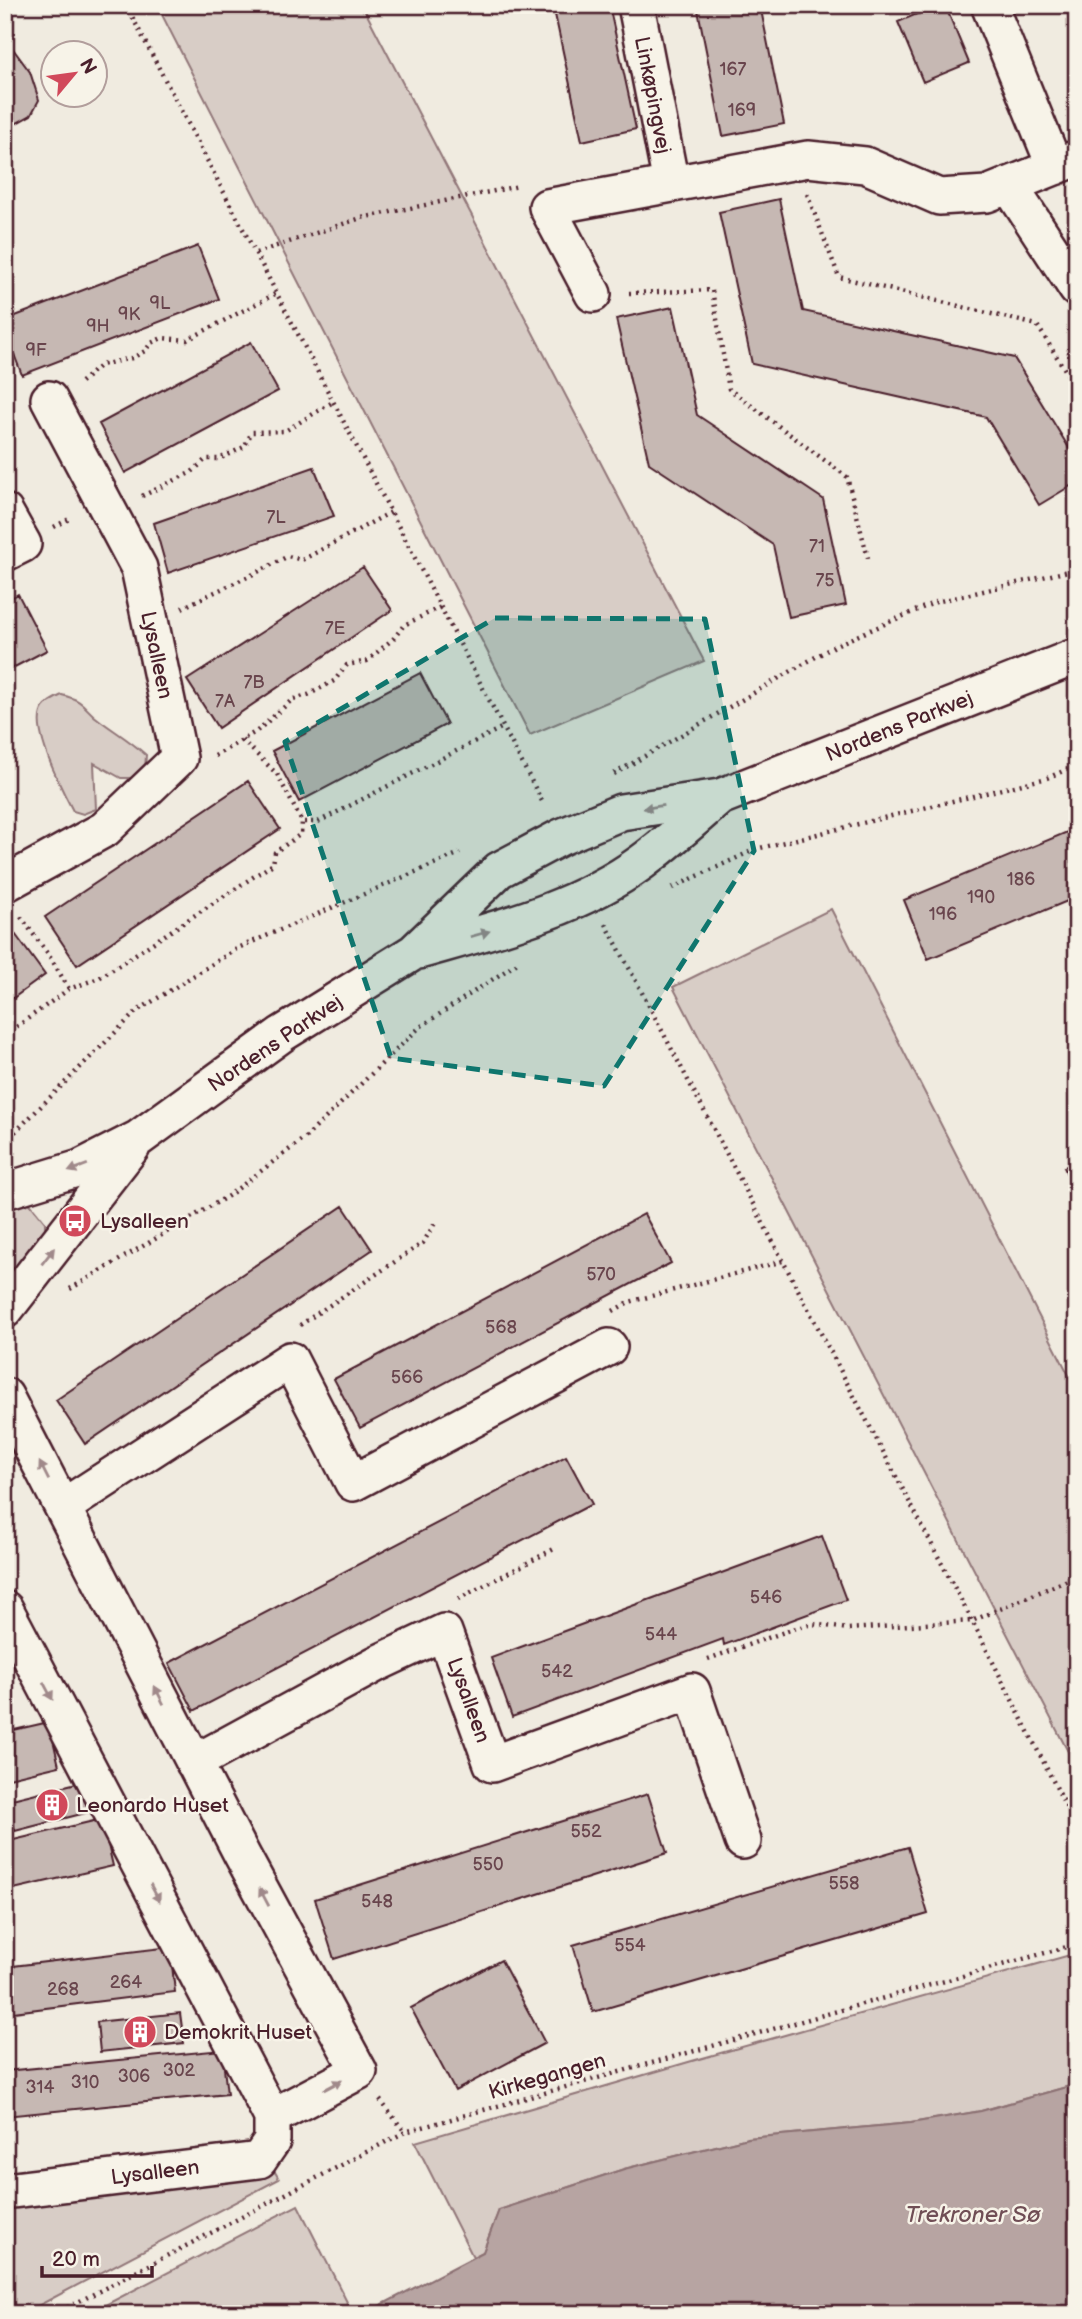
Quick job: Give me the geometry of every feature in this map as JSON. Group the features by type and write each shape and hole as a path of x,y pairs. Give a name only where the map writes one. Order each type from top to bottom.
{"street":[{"name":"Linkøpingvej","path":"636,5 671,184"},
{"name":"Linkøpingvej","path":"593,294 547,207 808,159 865,165 939,197 987,194 1066,162 989,5"},
{"path":"1009,185 1077,289"},
{"name":"Lysalleen","path":"50,399 139,568 179,758"},
{"path":"5,512 14,549"},
{"name":"Nordens Parkvej","path":"5,1191 80,1168 139,1138 282,1034 414,952 499,870 561,837 621,812 720,797 1077,656"},
{"path":"5,884 105,829 179,758"},
{"name":"Nordens Parkvej","path":"414,952 529,920 590,893 641,863 720,797"},
{"name":"Nordens Parkvej","path":"5,1310 139,1138"},
{"path":"63,1507 290,1360 354,1483 608,1331"},
{"path":"5,1396 194,1763 359,2071 272,2116 17,1661 5,1609"},
{"name":"Lysalleen","path":"194,1763 354,1675 444,1632 492,1763 692,1691 743,1841"},
{"name":"Lysalleen","path":"5,2191 259,2160 272,2141 272,2116"}],"path":[{"path":"806,192 839,277 1037,325 1077,388"},
{"path":"593,294 712,290 729,389 847,477 868,558"},
{"path":"50,399 82,382 101,365 132,358 162,338 187,340 277,293"},
{"path":"14,549 103,502 132,500 191,472 206,459 219,459 244,447 252,432 285,431 333,402"},
{"path":"151,625 288,556 302,560 391,512"},
{"path":"179,758 202,764 274,718 293,699 308,695 334,681 347,665 367,661 394,638 404,625 441,607"},
{"path":"302,822 318,822 503,727"},
{"path":"5,1035 69,989 99,978 273,864 275,852 301,834 302,822 277,774 242,740"},
{"path":"667,890 756,849 1047,778 1077,765"},
{"path":"21,916 69,989"},
{"path":"60,1295 228,1196 306,1137 420,1027 522,961"},
{"path":"297,1328 408,1254 423,1242 435,1223"},
{"path":"608,1331 629,1302 783,1261"},
{"path":"457,1600 556,1548"},
{"path":"701,1661 813,1624 848,1629 972,1621 1077,1576"},
{"name":"Kirkegangen","path":"55,2314 405,2132 1077,1944"}],"highlighted area":[{"path":"495,618 705,619 754,851 604,1086 391,1058 285,742"}],"shaded area":[{"path":"157,5 362,5 704,661 530,735"},
{"path":"62,695 81,703 146,755 145,769 137,778 121,778 94,763 96,809 83,814 73,811 50,762 41,734 42,709"},
{"path":"831,909 1077,1391 1077,1769 673,987"},
{"path":"27,1200 45,1222 45,1233 5,1285 5,1202"},
{"path":"1077,1953 1077,2084 981,2111 911,2123 748,2138 624,2169 499,2210 483,2252 473,2257 415,2142 692,2061"},
{"path":"275,2172 279,2179 32,2309 31,2314 5,2314 5,2203 254,2174 260,2178"},
{"path":"298,2205 353,2314 88,2314"}],"water":[{"name":"Trekroner Sø","path":"1077,2084 1077,2314 364,2314 483,2252 499,2210 624,2169 748,2138 911,2123 981,2111"}],"building":[{"path":"553,5 609,5 636,129 582,141"},
{"path":"697,5 760,5 784,124 723,136"},
{"path":"938,5 945,5 969,63 923,82 898,22"},
{"path":"5,38 30,72 38,102 31,115 15,124 5,124"},
{"path":"779,199 803,311 1014,358 1077,461 1077,482 1039,505 986,417 752,364 719,212"},
{"path":"198,246 219,299 22,375 5,331 5,320"},
{"path":"673,307 697,415 823,499 846,605 789,617 773,545 649,463 616,319"},
{"path":"251,342 278,391 125,473 99,424"},
{"path":"314,467 334,516 168,573 154,523"},
{"path":"363,567 392,610 218,728 187,680"},
{"path":"5,593 9,599 18,594 47,650 5,672"},
{"path":"420,673 447,724 299,802 272,751"},
{"path":"248,781 280,829 77,965 45,917"},
{"path":"1077,828 1077,897 928,959 904,900"},
{"path":"10,927 45,975 5,1004 5,930"},
{"path":"1077,1162 1077,1197 1064,1167"},
{"path":"343,1206 372,1250 85,1444 56,1400"},
{"path":"644,1214 671,1263 360,1428 334,1379"},
{"path":"566,1456 592,1504 194,1711 169,1663"},
{"path":"822,1536 846,1600 724,1645 723,1639 512,1717 491,1658"},
{"path":"49,1722 59,1766 5,1779 5,1732"},
{"name":"Leonardo Huset","path":"89,1780 97,1810 15,1831 8,1800"},
{"path":"648,1794 667,1853 334,1959 315,1899"},
{"path":"102,1819 113,1866 5,1891 5,1842"},
{"path":"908,1847 928,1914 593,2012 573,1945"},
{"path":"170,1947 175,1992 5,2013 5,1967"},
{"path":"501,1960 545,2043 455,2091 411,2008"},
{"name":"Demokrit Huset","path":"180,2013 184,2043 100,2052 97,2022"},
{"path":"222,2050 227,2094 5,2116 5,2071"}],"place":[{"name":"Lysalleen","path":"75,1221"},
{"name":"Leonardo Huset","path":"52,1805"},
{"name":"Demokrit Huset","path":"140,2032"}]}
